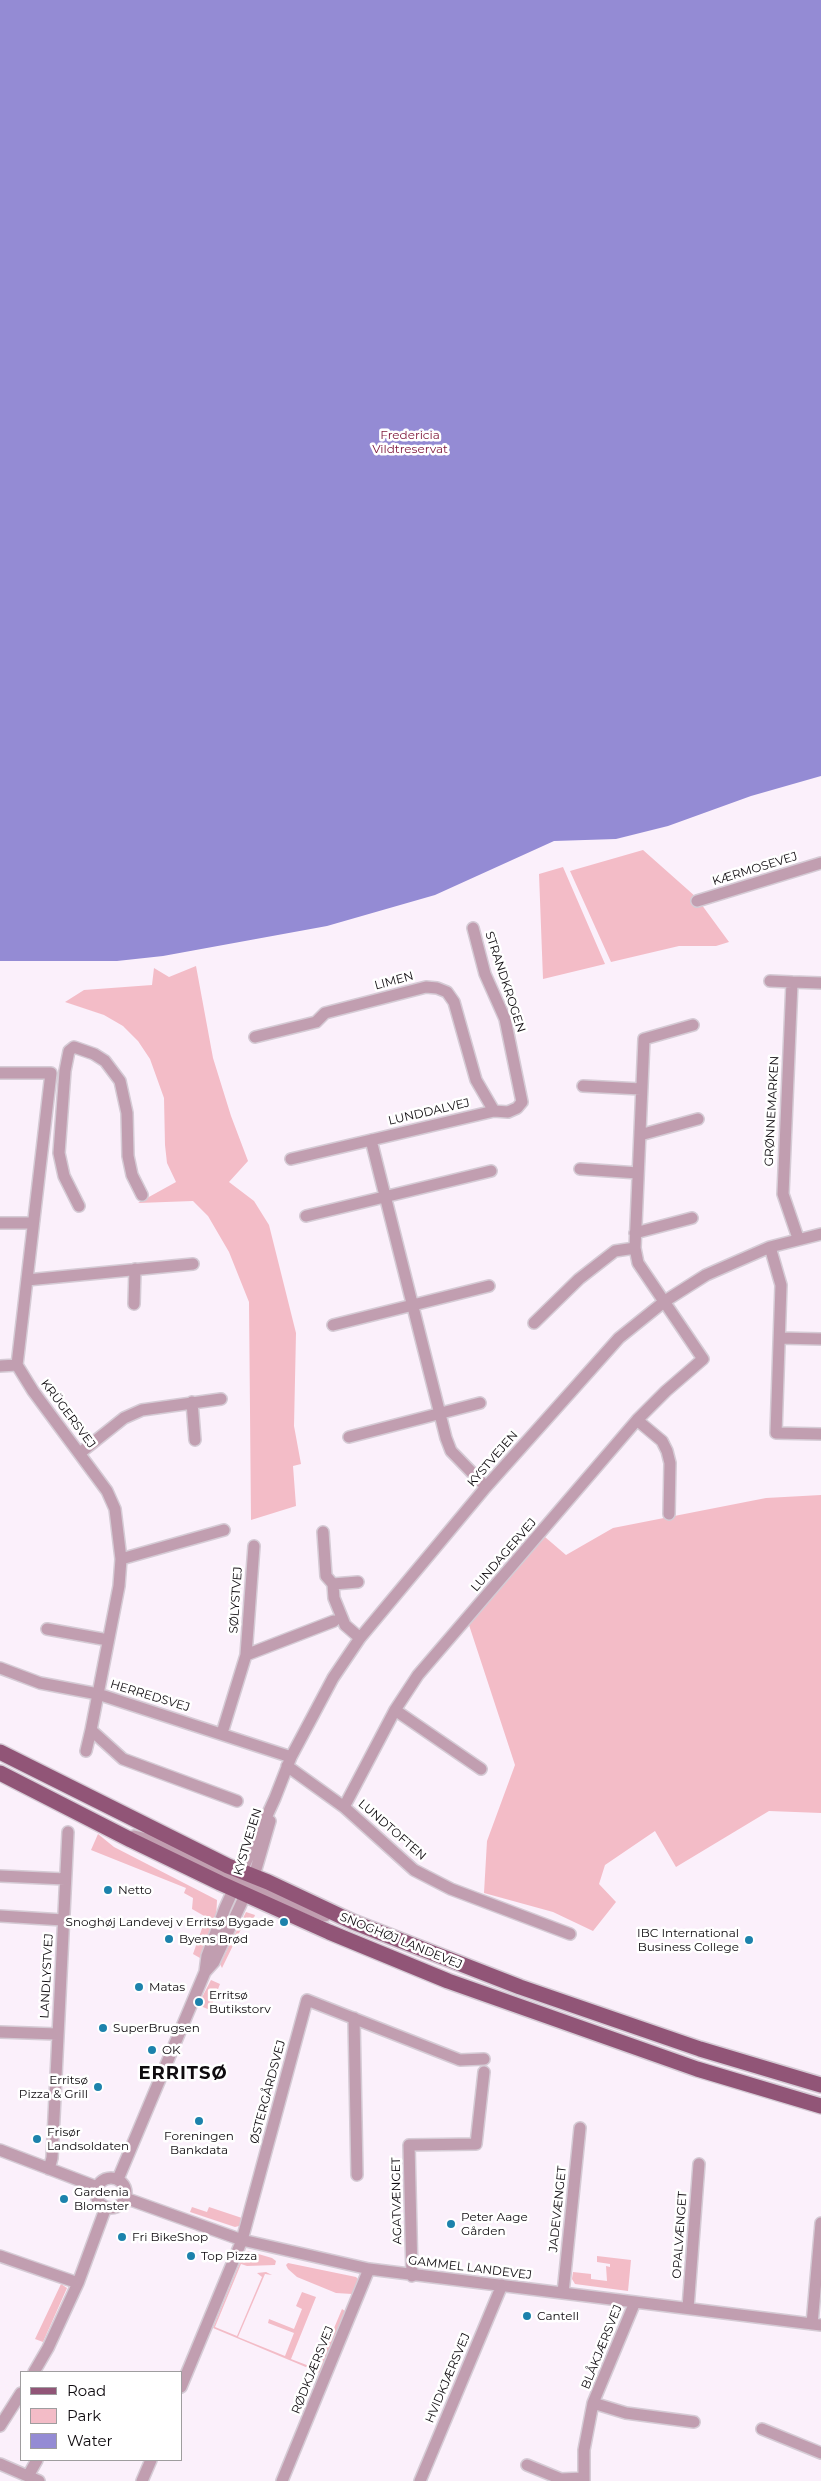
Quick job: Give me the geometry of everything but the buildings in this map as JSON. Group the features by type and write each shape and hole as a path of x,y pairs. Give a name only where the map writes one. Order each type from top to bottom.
{"main road":[{"name":"SNOGHØJ LANDEVEJ","path":"0,1752 159,1833 328,1932 514,2006 698,2069 821,2106"},
{"name":"SNOGHØJ LANDEVEJ","path":"0,1773 112,1831 244,1883 353,1922 520,1987 700,2049 821,2085"}],"street":[{"name":"KÆRMOSEVEJ","path":"697,901 821,863"},
{"name":"STRANDKROGEN","path":"473,928 485,974 505,1019 522,1094 522,1102 517,1108 508,1112 494,1111"},
{"path":"770,981 821,983"},
{"name":"GRØNNEMARKEN","path":"792,982 783,1194 798,1238"},
{"name":"LIMEN","path":"256,1037 316,1022 325,1013 426,987 437,988 447,992 454,1002 476,1080 494,1111"},
{"path":"665,1301 638,1263 635,1248 644,1039 693,1025"},
{"path":"79,1206 70,1190 59,1153 68,1051 74,1048 83,1048 105,1061 120,1082 127,1113 128,1156 132,1176 142,1196"},
{"path":"0,1074 50,1073 17,1365 0,1366"},
{"path":"583,1086 641,1088"},
{"name":"LUNDDALVEJ","path":"291,1159 494,1111"},
{"path":"640,1135 698,1119"},
{"path":"371,1140 439,1414 451,1451 486,1487"},
{"path":"41,1155 59,1153"},
{"path":"580,1169 638,1172"},
{"path":"306,1216 490,1171"},
{"path":"635,1233 692,1218"},
{"path":"0,1223 32,1223"},
{"name":"KYSTVEJEN","path":"118,2179 205,1972 207,1956 244,1883 289,1762 331,1681 360,1638 486,1487 619,1338 665,1301 706,1276 770,1247 798,1238 821,1234"},
{"path":"770,1247 781,1285 776,1433 821,1434"},
{"path":"534,1323 579,1279 616,1251 635,1248"},
{"path":"27,1280 193,1264"},
{"path":"134,1304 135,1269"},
{"path":"333,1324 489,1286"},
{"name":"LUNDAGERVEJ","path":"344,1807 395,1710 418,1675 637,1420 703,1359 665,1301"},
{"path":"780,1338 821,1340"},
{"name":"KRÜGERSVEJ","path":"17,1365 33,1391 107,1491 115,1509 121,1559 119,1586 86,1751"},
{"path":"80,1453 124,1418 142,1410 221,1399"},
{"path":"192,1402 195,1440"},
{"path":"348,1437 480,1403"},
{"path":"637,1420 662,1442 667,1452 670,1463 669,1514"},
{"path":"121,1559 224,1530"},
{"path":"324,1532 326,1576 333,1584 334,1598 345,1625 360,1638"},
{"name":"SØLYSTVEJ","path":"222,1733 246,1655 254,1546"},
{"path":"333,1584 358,1582"},
{"path":"246,1655 334,1621"},
{"path":"47,1629 108,1640"},
{"name":"HERREDSVEJ","path":"0,1668 40,1683 98,1694 222,1733 289,1762"},
{"path":"395,1710 481,1770"},
{"path":"90,1730 123,1759 237,1801"},
{"name":"LUNDTOFTEN","path":"289,1762 344,1807 414,1870 451,1889 570,1934"},
{"name":"LANDLYSTVEJ","path":"49,2169 52,2158 68,1832"},
{"path":"0,1876 66,1879"},
{"name":"LANDLYSTVEJ","path":"0,1916 63,1920"},
{"name":"ØSTERGÅRDSVEJ","path":"242,2240 307,2000 460,2060 484,2059"},
{"path":"354,2018 357,2175"},
{"name":"LANDLYSTVEJ","path":"0,2032 58,2034"},
{"name":"AGATVÆNGET","path":"412,2276 409,2146 476,2144 484,2072"},
{"name":"JADEVÆNGET","path":"563,2293 580,2128"},
{"path":"0,2150 97,2187"},
{"name":"OPALVÆNGET","path":"688,2308 700,2164"},
{"path":"106,2178 118,2179 126,2187 125,2198 118,2206 106,2207 97,2197 97,2187 106,2178"},
{"name":"GAMMEL LANDEVEJ","path":"125,2198 242,2240 369,2270 816,2324"},
{"path":"35,2371 48,2348 78,2284 106,2207"},
{"path":"816,2324 821,2223"},
{"path":"182,2385 242,2240"},
{"path":"0,2256 78,2284"},
{"name":"RØDKJÆRSVEJ","path":"282,2481 369,2270"},
{"name":"HVIDKJÆRSVEJ","path":"420,2481 502,2285"},
{"name":"BLÅKJÆRSVEJ","path":"527,2465 561,2479 584,2479 586,2429 594,2403 635,2302"},
{"path":"0,2426 20,2395"},
{"name":"BLÅKJÆRSVEJ","path":"594,2403 626,2413 694,2422"},
{"path":"762,2429 821,2453"},
{"path":"0,2464 34,2479 37,2461"},
{"path":"142,2481 151,2461"}],"green space":[{"path":"643,850 696,897 729,942 716,946 679,946 611,962 570,871"},
{"path":"563,867 605,964 543,979 539,874"},
{"path":"196,966 213,1058 231,1116 248,1161 229,1182 254,1201 269,1225 296,1333 294,1426 301,1464 293,1466 296,1506 251,1520 249,1302 229,1252 208,1216 193,1201 138,1203 176,1182 167,1163 164,1098 150,1059 138,1041 123,1026 104,1015 65,1002 84,990 152,985 154,968 169,977"},
{"path":"821,1495 821,1813 769,1811 676,1867 655,1831 605,1865 599,1884 616,1902 593,1931 553,1912 484,1893 487,1841 515,1765 469,1625 545,1537 566,1555 613,1528 766,1498"},
{"path":"98,1834 114,1847 217,1900 216,1920 200,1958 193,1954 206,1917 192,1909 193,1898 184,1893 186,1888 91,1850"},
{"path":"246,1912 255,1915 252,1923 250,1927 243,1925 222,1968 220,1964"},
{"path":"211,1980 220,1984 210,2010 198,2005"},
{"path":"192,2207 207,2212 209,2207 242,2218 242,2221 239,2226 235,2227 190,2212"},
{"path":"248,2251 272,2258 276,2261 275,2265 247,2266 241,2264 215,2327 237,2336 262,2277 257,2273 266,2272 272,2275 265,2274 238,2337 285,2356 294,2333 268,2323 269,2319 294,2329 302,2309 296,2306 302,2292 316,2297 291,2359 317,2369 342,2309 345,2311 320,2373 213,2328 244,2253"},
{"path":"597,2256 631,2260 628,2291 575,2284 572,2279 573,2272 591,2274 591,2279 607,2281 606,2266 610,2267 610,2264 597,2262"},
{"path":"288,2263 356,2277 358,2279 352,2294 336,2293 297,2277 288,2269 286,2265"},
{"path":"61,2284 67,2288 43,2342 35,2339"}],"water":[{"name":"Fredericia Vildtreservat","path":"0,0 821,0 821,776 751,796 668,826 616,839 554,841 435,895 327,926 163,956 117,961 0,961"}],"place":[{"name":"Netto","path":"108,1890"},
{"name":"Snoghøj Landevej v Erritsø Bygade","path":"284,1922"},
{"name":"Byens Brød","path":"169,1939"},
{"name":"IBC International Business College","path":"749,1940"},
{"name":"Matas","path":"139,1987"},
{"name":"Erritsø Butikstorv","path":"199,2002"},
{"name":"SuperBrugsen","path":"103,2028"},
{"name":"OK","path":"152,2050"},
{"name":"Erritsø Pizza & Grill","path":"98,2087"},
{"name":"Foreningen Bankdata","path":"199,2121"},
{"name":"Frisør Landsoldaten","path":"37,2139"},
{"name":"Gardenia Blomster","path":"64,2199"},
{"name":"Peter Aage Gården","path":"451,2224"},
{"name":"Fri BikeShop","path":"122,2237"},
{"name":"Top Pizza","path":"191,2256"},
{"name":"Cantell","path":"527,2316"}],"district":[{"name":"ERRITSØ","path":"183,2074"}]}
